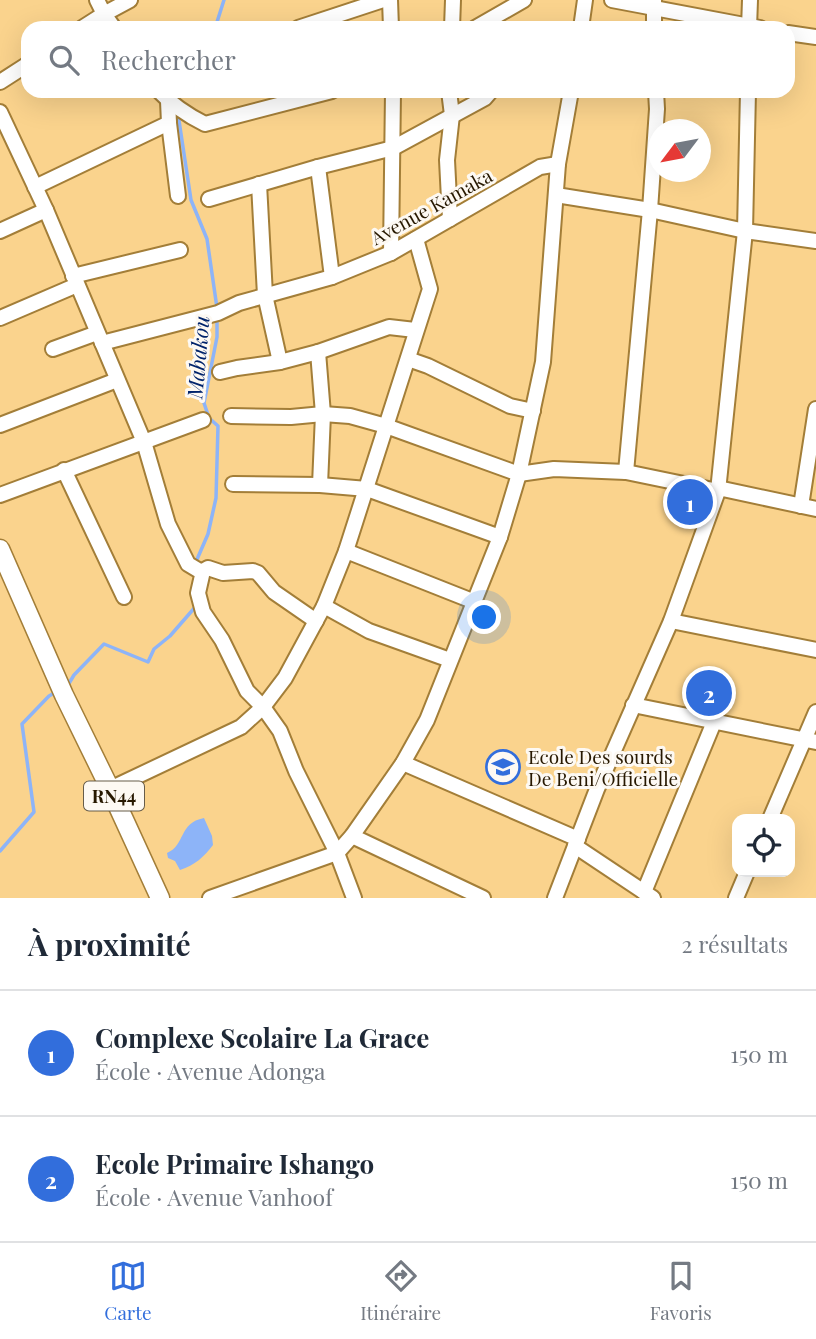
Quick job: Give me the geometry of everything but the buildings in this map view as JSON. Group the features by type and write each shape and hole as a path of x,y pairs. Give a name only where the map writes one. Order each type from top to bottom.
{"main road":[{"name":"RN44","path":"0,549 61,689 160,898"}],"street":[{"path":"97,0 109,21"},
{"path":"93,21 130,0"},
{"path":"319,21 383,0"},
{"path":"390,0 391,21"},
{"path":"452,21 453,0"},
{"path":"487,21 524,0"},
{"path":"582,21 585,0"},
{"path":"611,0 653,4 727,21"},
{"path":"750,0 752,21"},
{"path":"795,34 816,37"},
{"path":"0,82 21,68"},
{"path":"165,98 184,114 205,124 305,98"},
{"path":"165,98 178,195"},
{"path":"391,253 393,98"},
{"path":"450,98 452,115 447,160 450,219"},
{"path":"209,199 393,148 485,98"},
{"path":"210,898 337,853 403,763 427,720 499,537 519,474 543,362 558,164 570,98"},
{"path":"625,472 650,210 656,98"},
{"path":"555,898 597,789 671,621 718,490 745,231 748,98"},
{"path":"0,112 46,210 144,442 168,524 196,568 203,612 222,640 247,691 263,707 280,731 296,771 337,853 354,898"},
{"path":"35,187 169,122"},
{"name":"Avenue Kamaka","path":"53,349 218,313 239,303 332,277 391,253 540,167 558,164"},
{"path":"318,167 332,277"},
{"path":"259,184 265,295 279,362"},
{"path":"556,195 650,210 745,231 816,241"},
{"path":"0,231 46,210"},
{"path":"110,789 241,727 263,707 285,678 324,606 346,551 429,289 416,239"},
{"path":"0,318 75,281 180,250"},
{"path":"220,372 318,352 389,327 415,330"},
{"path":"318,352 323,414 320,485"},
{"path":"408,359 510,406 533,411"},
{"path":"0,425 117,380"},
{"path":"801,506 816,409"},
{"path":"231,416 350,416 386,426 519,474 554,469 625,472 816,509"},
{"path":"0,495 203,420"},
{"path":"64,470 124,597"},
{"path":"233,484 320,485 367,489 499,537"},
{"path":"346,551 475,601"},
{"path":"196,568 208,568 223,573 258,573 274,592 316,621"},
{"path":"324,606 369,631 450,660"},
{"path":"671,621 816,650"},
{"path":"633,705 810,741"},
{"path":"773,814 810,741 816,712"},
{"path":"403,763 576,843 650,896 714,722"},
{"path":"352,836 483,898"},
{"path":"736,898 745,877"}],"water":[{"path":"204,818 213,845 199,860 180,870 175,861 168,858 167,853 177,845 190,824"}],"waterway":[{"name":"Mabakou","path":"217,21 224,0"},
{"name":"Mabakou","path":"178,114 191,200 207,239 217,308"},
{"name":"Mabakou","path":"195,564 208,534 216,498 218,426 209,418 204,403 217,337 217,319"},
{"name":"Mabakou","path":"65,687 104,644 148,662 154,649 170,636 197,605"},
{"name":"Mabakou","path":"0,851 34,812 22,724 56,692"}],"place":[{"name":"Complexe Scolaire La Grace","path":"690,502"},
{"name":"Ecole Primaire Ishango","path":"709,693"},
{"name":"Ecole Des sourds De Beni/Officielle","path":"503,767"}]}
